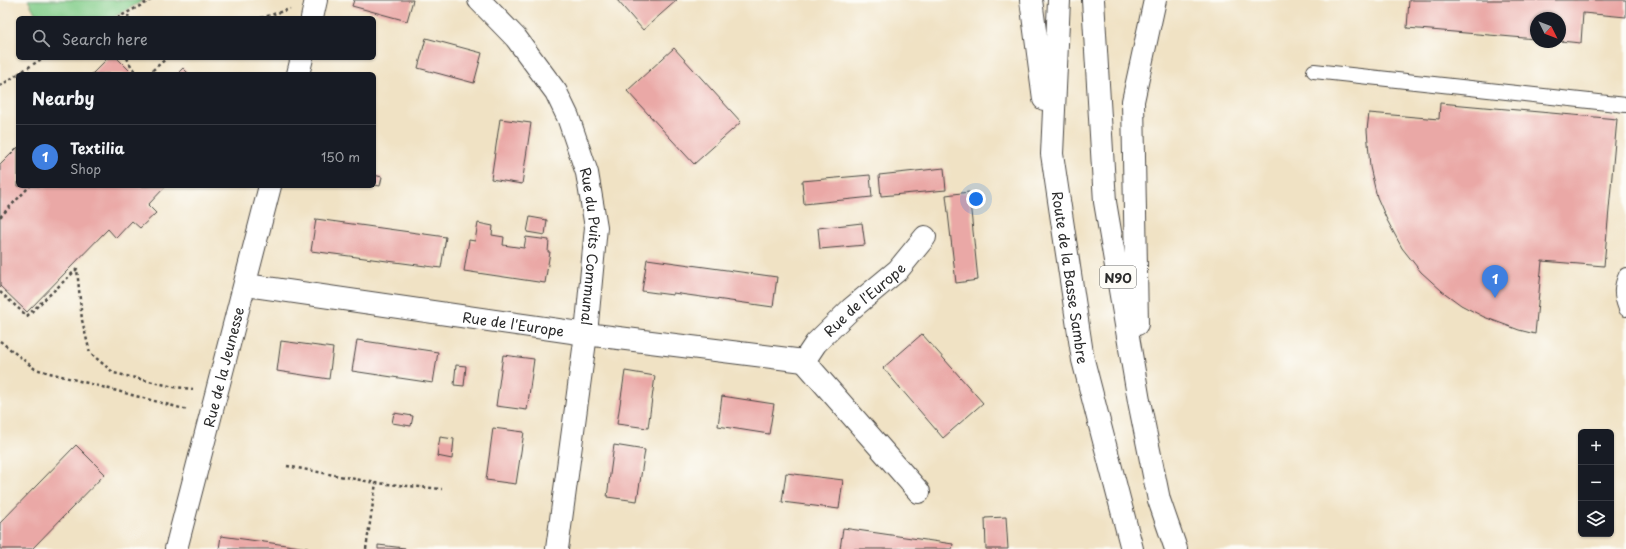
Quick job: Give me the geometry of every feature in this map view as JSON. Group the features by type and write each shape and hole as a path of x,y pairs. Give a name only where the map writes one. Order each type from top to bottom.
{"main road":[{"path":"312,16 316,0"},
{"name":"Rue du Puits Communal","path":"479,0 516,38 556,92 568,117 587,173 596,227 586,334 557,549"},
{"path":"1031,0 1052,154"},
{"name":"Route de la Basse Sambre","path":"1059,0 1052,154 1083,360 1132,549"},
{"name":"N90","path":"1093,0 1106,202 1139,401 1159,500 1176,549"},
{"path":"1139,401 1132,101 1156,0"},
{"path":"298,72 302,60"},
{"name":"Rue de la Jeunesse","path":"176,549 210,416 246,285 270,188"},
{"name":"Rue de l'Europe","path":"246,285 586,334 804,362 816,343 851,309 898,270 925,237"},
{"path":"804,362 919,492"}],"lane":[{"path":"1314,71 1626,105"},
{"path":"1626,275 1622,284 1621,296 1626,309"}],"path":[{"path":"121,16 151,0"},
{"path":"129,16 130,11"},
{"path":"21,72 40,60"},
{"path":"128,60 132,68 137,72"},
{"path":"150,72 165,60"},
{"path":"0,86 16,75"},
{"path":"0,217 28,188"},
{"path":"0,292 27,316 77,269 82,320 90,353 114,373 174,387 217,392"},
{"path":"0,342 35,369 210,416"},
{"path":"287,466 376,483 442,489"},
{"path":"366,549 376,483"}],"green space":[{"path":"28,0 144,0 116,16 37,16"}],"building":[{"path":"354,0 413,0 407,21 352,6"},
{"path":"617,0 677,0 643,30"},
{"path":"1409,0 1626,0 1626,17 1583,13 1581,43 1566,42 1566,12 1530,12 1530,38 1407,28"},
{"path":"426,38 482,53 474,83 418,68"},
{"path":"674,48 741,122 694,164 627,91"},
{"path":"106,60 119,60 131,72 94,72"},
{"path":"183,68 187,72 179,72"},
{"path":"1440,103 1617,119 1604,266 1542,261 1535,334 1519,330 1484,317 1461,305 1442,291 1421,272 1402,248 1377,197 1370,167 1367,130 1369,113 1439,119"},
{"path":"500,119 531,123 522,184 491,179"},
{"path":"16,149 16,188 164,188 148,205 156,213 140,228 132,221 116,238 108,229 27,312 0,286 0,165"},
{"path":"944,168 946,190 881,196 879,175"},
{"path":"870,175 872,197 804,204 802,181"},
{"path":"376,176 382,177 380,186 376,185"},
{"path":"969,192 978,280 956,283 946,195"},
{"path":"530,217 547,220 545,235 527,232"},
{"path":"316,219 446,237 441,268 311,251"},
{"path":"478,223 493,226 492,235 504,237 503,245 524,248 526,237 549,240 548,252 550,252 545,283 464,271 469,240 475,241"},
{"path":"862,223 865,245 820,249 818,228"},
{"path":"647,259 777,277 773,307 673,293 673,295 642,291"},
{"path":"922,334 983,403 943,438 883,368"},
{"path":"357,340 438,352 433,383 352,371"},
{"path":"281,341 333,348 329,379 277,371"},
{"path":"503,355 534,359 527,410 496,406"},
{"path":"456,365 466,366 464,386 454,385"},
{"path":"625,371 655,376 648,428 617,424"},
{"path":"722,396 774,404 769,434 718,426"},
{"path":"394,413 413,416 411,426 392,423"},
{"path":"493,428 524,432 516,484 486,480"},
{"path":"440,437 454,439 452,459 437,456"},
{"path":"76,445 105,474 32,549 0,549 0,523"},
{"path":"614,445 645,450 637,501 607,497"},
{"path":"786,473 843,480 839,509 782,502"},
{"path":"1006,517 1008,549 986,549 985,518"},
{"path":"843,528 953,544 952,549 840,549"},
{"path":"221,536 308,548 308,549 219,549"},
{"path":"378,545 405,548 405,549 378,549"}],"place":[{"name":"Textilia","path":"1495,298"}]}
